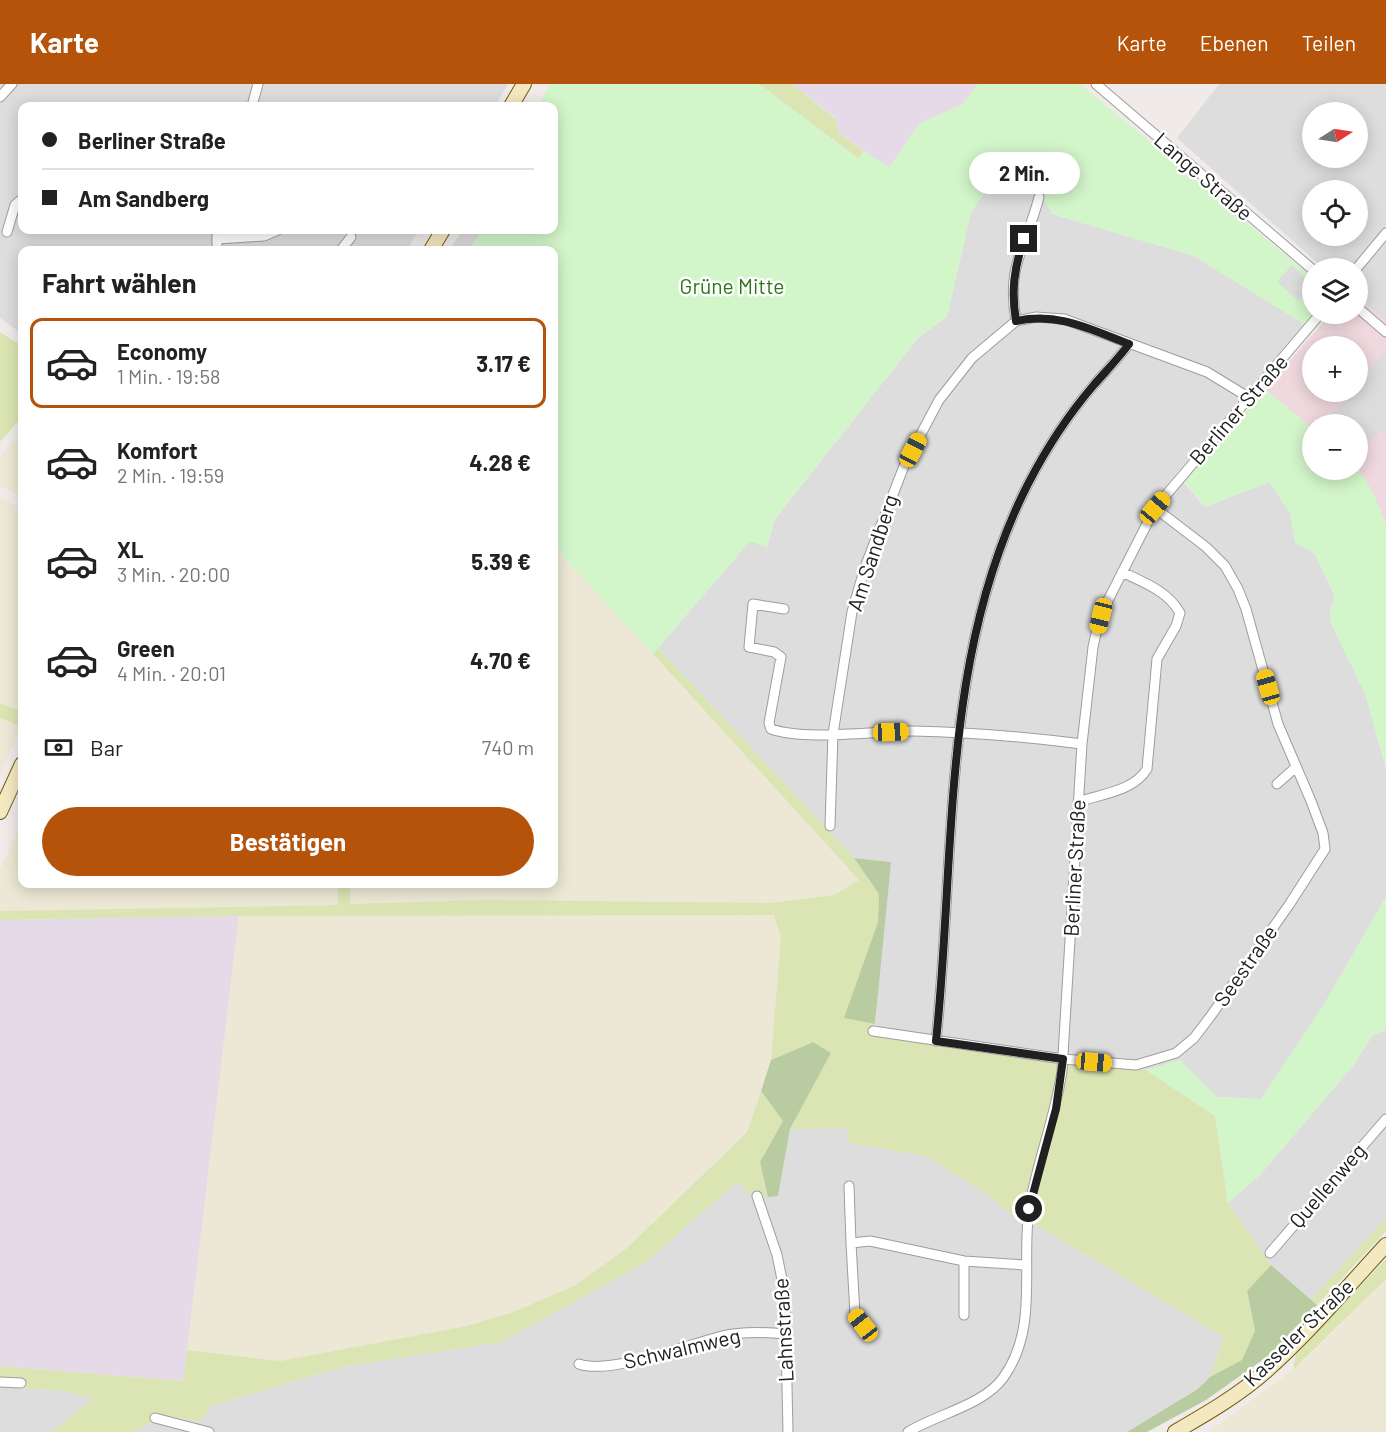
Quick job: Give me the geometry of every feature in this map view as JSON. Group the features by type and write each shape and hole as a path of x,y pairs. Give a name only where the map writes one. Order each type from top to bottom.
{"main road":[{"path":"513,102 524,84"},
{"path":"0,812 18,773"},
{"name":"Kasseler Straße","path":"1175,1432 1213,1410 1265,1371 1324,1314 1386,1245"}],"street":[{"path":"0,97 12,84"},
{"path":"253,102 258,84"},
{"name":"Lange Straße","path":"1096,84 1302,261"},
{"path":"1039,197 1014,268 1011,295 1016,321 1035,317 1064,319 1207,372 1248,397"},
{"path":"7,232 15,205 18,202"},
{"path":"1365,258 1386,233"},
{"path":"217,234 264,236 269,234"},
{"path":"344,246 351,237"},
{"path":"1368,317 1386,332"},
{"name":"Am Sandberg","path":"830,826 833,734 855,601 880,524 904,466 939,400 972,358 1016,321"},
{"name":"Berliner Straße","path":"908,1432 977,1398 1002,1380 1020,1347 1025,1331 1025,1265 1029,1209 1056,1109 1063,1059 1082,744 1093,648 1101,616 1155,508 1311,324"},
{"path":"936,1041 958,732 968,669 983,603 1000,549 1029,483 1092,387 1129,344"},
{"name":"Seestraße","path":"1063,1059 1136,1065 1176,1053 1194,1038 1289,905 1325,849 1323,833 1278,724 1238,589 1225,566 1206,547 1155,508"},
{"path":"1078,802 1131,785 1147,769 1157,659 1176,626 1180,613 1174,601 1153,587 1122,572"},
{"path":"784,609 753,604 749,647 774,652 781,657 769,723 771,729 833,734 958,732 1010,734 1082,744"},
{"path":"1277,784 1296,767"},
{"path":"873,1031 1063,1059"},
{"name":"Quellenweg","path":"1270,1253 1386,1119"},
{"path":"849,1186 855,1314 863,1325"},
{"name":"Lahnstraße","path":"757,1196 777,1255 785,1294 788,1432"},
{"path":"851,1243 870,1241 964,1261 1025,1265"},
{"path":"964,1261 964,1315"},
{"name":"Schwalmweg","path":"579,1364 590,1368 617,1364 724,1336 758,1332 786,1334"},
{"path":"0,1382 21,1383"},
{"path":"154,1418 209,1432"}],"shaded area":[{"path":"0,84 508,84 497,102 18,102 18,234 417,234 409,246 18,246 18,331 0,318"},
{"path":"792,84 978,84 963,104 920,123 889,168 839,133 836,118"},
{"path":"1219,84 1386,84 1386,321 1368,306 1368,258 1312,258 1177,138"},
{"path":"997,175 1046,185 1052,214 1194,256 1304,324 1176,474 1205,507 1269,482 1290,513 1295,542 1315,554 1335,597 1330,611 1331,623 1366,696 1386,769 1386,897 1323,1006 1261,1099 1216,1097 1180,1060 1146,1070 1078,1066 875,1036 881,939 891,862 854,858 658,648 750,541 767,547 775,519 919,337 947,317 971,212"},
{"path":"460,234 479,234 472,246 452,246"},
{"path":"1292,265 1302,274 1302,297 1299,301 1277,282"},
{"path":"1368,306 1386,321 1386,524 1365,480 1368,480 1368,414 1302,414 1302,420 1265,389 1302,347 1302,402 1368,402 1368,336 1312,336 1322,324 1368,324"},
{"path":"1386,350 1386,436 1379,431 1368,444 1368,414 1333,414 1343,402 1368,402 1368,372"},
{"path":"18,436 18,495 0,486 0,457"},
{"path":"0,497 18,507 18,710 0,703"},
{"path":"558,551 860,880 834,895 770,903 350,904 350,888 558,888"},
{"path":"0,718 18,725 18,736 0,774"},
{"path":"18,830 18,888 338,888 339,905 0,911 0,870"},
{"path":"775,915 781,937 771,1060 747,1131 627,1248 576,1285 511,1313 467,1326 280,1361 187,1350 239,916"},
{"path":"239,916 184,1381 0,1366 0,920"},
{"path":"1386,1030 1386,1218 1311,1300 1271,1265 1228,1203 1260,1175 1352,1067 1373,1035"},
{"path":"847,1128 850,1143 926,1156 985,1193 1010,1213 1041,1228 1224,1337 1210,1377 1199,1389 1127,1432 134,1432 165,1415 201,1422 211,1406 342,1367 502,1342 712,1204 737,1182 778,1196 790,1129"},
{"path":"1386,1279 1386,1432 1208,1432 1305,1361"},
{"path":"0,1387 57,1390 95,1398 52,1432 0,1432"}],"green space":[{"name":"Grüne Mitte","path":"550,84 759,84 858,159 864,151 889,167 920,123 963,104 978,84 1080,84 1302,269 1302,323 1194,256 1052,214 1043,198 1046,185 997,175 971,212 947,317 919,337 775,518 767,547 750,541 653,654 558,550 558,246 452,246 460,234 558,234 558,102 541,102"},
{"path":"759,84 792,84 836,119 839,133 864,151 859,159"},
{"path":"0,332 18,343 18,422 0,442"},
{"path":"1265,389 1302,420 1302,480 1365,480 1386,524 1386,769 1366,696 1331,623 1330,611 1335,597 1315,554 1295,542 1290,513 1269,482 1205,507 1185,482"},
{"path":"658,648 854,858 879,894 878,922 845,1018 875,1024 875,1036 1078,1066 1146,1070 1215,1116 1228,1203 1271,1265 1247,1291 1255,1331 1242,1361 1210,1377 1224,1337 1041,1228 1010,1213 985,1193 926,1156 849,1143 847,1128 790,1129 831,1053 812,1042 771,1060 781,937 774,915 239,916 0,920 0,911 338,905 338,888 350,888 350,904 486,900 770,903 834,895 859,880 653,654"},
{"path":"0,703 18,710 18,725 0,718"},
{"path":"854,858 891,862 875,1024 844,1018 878,922 879,894"},
{"path":"1386,897 1386,1030 1373,1035 1352,1067 1260,1175 1228,1203 1215,1116 1146,1070 1180,1060 1216,1097 1261,1099 1323,1006"},
{"path":"813,1042 831,1053 790,1129 778,1196 768,1197 760,1162 783,1121 761,1091 771,1060"},
{"path":"761,1091 783,1121 760,1162 768,1197 754,1197 737,1182 646,1262 502,1342 342,1367 211,1406 201,1422 165,1415 134,1432 52,1432 94,1398 57,1390 0,1387 0,1366 183,1381 187,1350 280,1361 467,1326 511,1313 576,1285 627,1248 747,1132"},
{"path":"1386,1218 1386,1231 1317,1305 1311,1300"},
{"path":"1386,1259 1386,1279 1293,1370 1296,1354"},
{"path":"1271,1265 1317,1305 1268,1356 1206,1400 1147,1432 1127,1432 1198,1389 1210,1377 1242,1360 1255,1331 1247,1291"}],"route":[{"path":"1024,239 1014,268 1011,295 1016,321 1035,317 1064,319 1129,344 1092,387 1029,483 1000,549 983,603 968,669 958,732 936,1041 1063,1059 1056,1109 1036,1175 1029,1209"}]}
